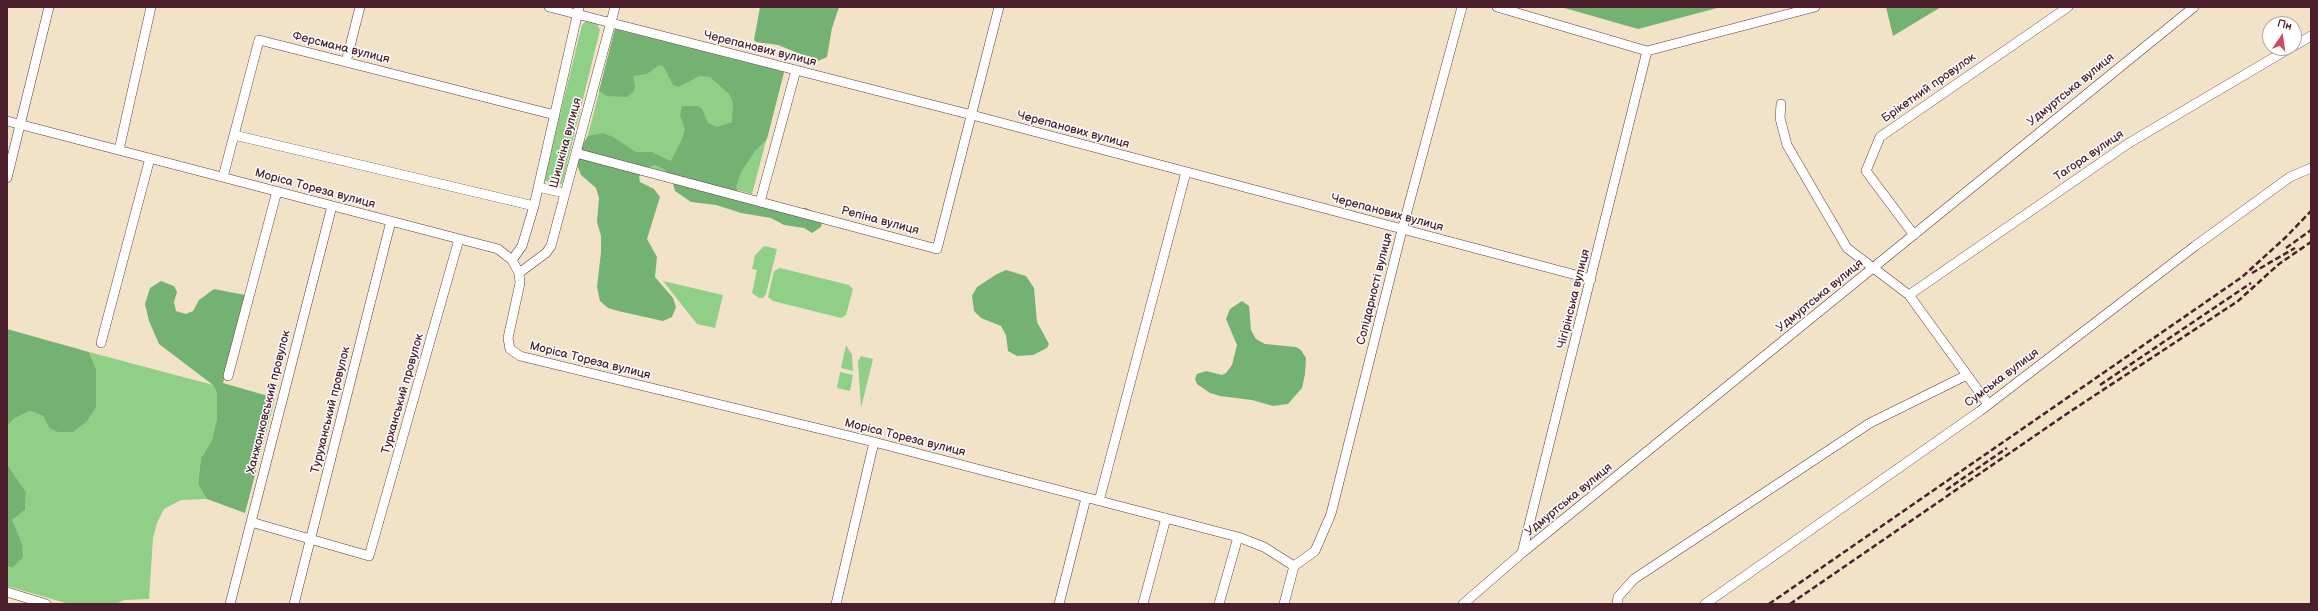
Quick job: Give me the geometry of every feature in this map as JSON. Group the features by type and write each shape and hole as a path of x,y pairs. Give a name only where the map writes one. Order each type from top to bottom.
{"street":[{"path":"7,178 48,7"},
{"path":"119,150 152,7"},
{"path":"346,62 360,7"},
{"name":"Черепанових вулиця","path":"549,7 578,11 611,23 972,115 1591,279"},
{"name":"Шишкiна вулиця","path":"519,273 546,253 551,246 615,7"},
{"name":"Репiна вулиця","path":"576,153 937,249 999,7"},
{"name":"Солідарності вулиця","path":"1294,566 1315,550 1331,514 1402,230 1462,7"},
{"path":"1497,7 1648,51 1814,7"},
{"name":"Брiкетний провулок","path":"1914,235 1866,171 1880,137 2068,7"},
{"name":"Удмуртська вулиця","path":"1463,604 1522,553 2194,7"},
{"path":"512,260 522,246 534,206 578,11"},
{"path":"2302,41 2311,36"},
{"name":"Ферсмана вулиця","path":"222,177 259,40 555,115"},
{"name":"Чiгiрiнська вулиця","path":"1522,553 1648,51"},
{"name":"Тагора вулиця","path":"1909,295 2129,143 2276,56"},
{"path":"760,202 796,70"},
{"path":"1781,104 1780,118 1787,145 1847,248 1909,295 1988,404"},
{"name":"Моріса Тореза вулиця","path":"7,121 498,249 512,260 519,273 520,282 508,338 510,349 520,356 874,442 1238,537 1264,547 1294,566"},
{"path":"234,135 534,206"},
{"path":"101,343 150,158"},
{"name":"Сумська вулиця","path":"1705,604 1988,404 2195,246 2290,177 2311,168"},
{"path":"1100,501 1186,172"},
{"path":"538,187 564,193"},
{"path":"228,376 277,191"},
{"name":"Ханжонковський провулок","path":"230,604 332,206"},
{"name":"Туруханський провулок","path":"294,604 312,539 391,221"},
{"name":"Турханський провулок","path":"312,539 369,556 459,239"},
{"path":"1617,604 1618,597 1634,579 1870,423 1967,375"},
{"path":"836,604 874,442"},
{"path":"1059,604 1086,498"},
{"path":"1143,604 1166,518"},
{"path":"251,522 312,539"},
{"path":"1219,604 1238,537"},
{"path":"1284,604 1294,566"},
{"path":"7,592 34,602 46,604"}],"green space":[{"path":"760,7 839,7 832,28 827,57 818,61 778,45 756,42 754,40"},
{"path":"1561,7 1721,7 1638,29"},
{"path":"1886,7 1941,7 1893,36"},
{"path":"586,21 596,22 600,30 562,184 553,185 544,180 582,25"},
{"path":"615,29 784,72 752,194 584,151"},
{"path":"615,29 784,72 767,139 755,151 741,172 736,187 740,196 780,209 806,208 816,213 822,222 821,227 812,233 804,228 784,225 771,218 741,213 716,205 691,202 675,191 671,177 664,169 655,165 645,168 639,177 640,182 654,189 660,197 647,239 657,257 655,277 673,298 676,307 672,317 663,321 608,308 600,301 597,287 601,252 601,236 597,222 599,198 596,188 581,175 576,162 578,152 588,136 603,133 613,137 636,152 652,152 671,161 682,139 685,129 680,115 682,106 698,106 702,109 708,123 717,127 732,122 733,103 729,94 710,77 700,76 678,87 673,85 664,67 659,65 647,74 633,76 635,86 634,91 627,97 607,96 599,91"},
{"path":"764,246 777,249 766,294 763,298 759,298 752,293 757,270 752,269 755,255"},
{"path":"780,268 849,285 853,289 846,315 841,318 773,301 768,297 774,271"},
{"path":"1006,270 1026,276 1034,288 1037,322 1049,344 1047,348 1033,355 1017,356 1008,351 1006,335 1001,326 981,318 974,311 972,296 977,287"},
{"path":"161,281 174,286 177,292 174,302 176,311 186,314 193,311 199,300 214,289 245,295 223,383 275,398 245,513 207,499 198,484 201,458 212,440 217,418 217,393 213,385 159,344 149,321 145,304 150,288"},
{"path":"663,281 723,295 715,328 697,324"},
{"path":"1242,301 1249,306 1251,330 1256,339 1265,344 1296,347 1301,350 1306,358 1302,388 1288,404 1273,406 1252,400 1220,396 1210,393 1197,384 1195,379 1197,374 1206,371 1222,375 1226,373 1232,365 1237,345 1226,319 1230,309"},
{"path":"7,329 89,352 96,369 96,407 87,421 73,432 58,432 49,428 43,416 30,411 15,418 7,426"},
{"path":"846,345 852,355 853,371 841,368"},
{"path":"89,352 213,385 217,393 217,418 212,440 201,458 198,484 207,499 181,500 164,509 157,523 153,538 149,599 124,600 116,604 69,604 7,586 7,566 12,568 15,530 12,520 25,510 26,492 7,464 7,426 15,418 30,411 43,416 49,428 96,407 96,369"},
{"path":"861,356 873,359 861,408 858,361"},
{"path":"840,372 853,375 850,391 837,388"},
{"path":"7,464 26,492 25,510 12,520 22,544 23,557 12,568 7,566"}],"railway":[{"path":"1769,604 2242,277 2286,237 2311,211"},
{"path":"2286,248 2311,230"},
{"path":"1790,604 2068,413 2238,301 2279,264 2311,242"},
{"path":"2252,273 2295,248"},
{"path":"2100,385 2251,283"},
{"path":"1946,490 2007,448"}]}
